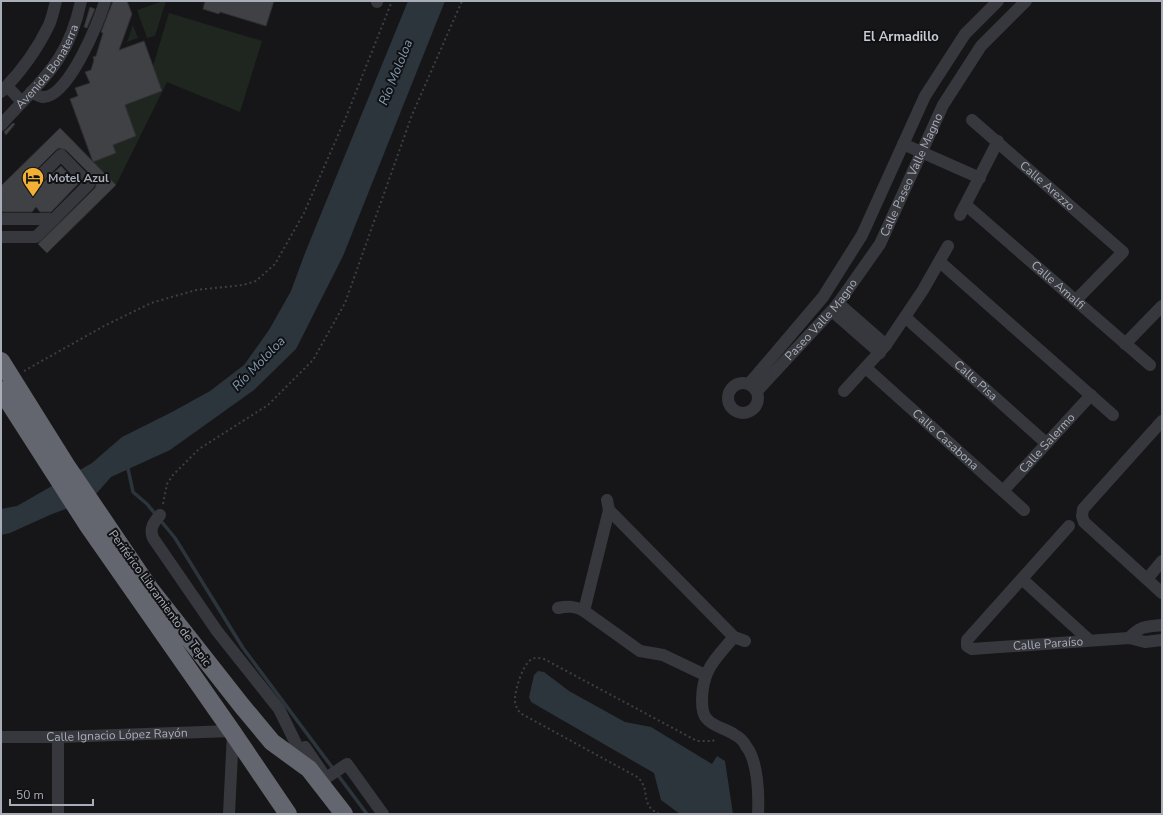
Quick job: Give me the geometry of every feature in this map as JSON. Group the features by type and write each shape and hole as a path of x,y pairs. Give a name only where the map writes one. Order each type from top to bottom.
{"highway":[{"name":"Periférico Libramiento de Tepic","path":"1,361 7,384 60,469 288,814"},
{"name":"Periférico Libramiento de Tepic","path":"93,519 272,742 309,769 344,814"}],"street":[{"name":"Avenida Bonaterra","path":"4,89 29,59 40,42 50,24 56,1"},
{"name":"Avenida Bonaterra","path":"1,125 60,57 78,16 81,1"},
{"path":"31,92 43,97 52,94 62,85 89,44 105,1"},
{"name":"Calle Paseo Valle Magno","path":"862,235 925,96 965,34 998,1"},
{"name":"Calle Paseo Valle Magno","path":"880,244 943,104 981,46 1026,1"},
{"path":"4,89 22,102"},
{"name":"Calle Arezzo","path":"972,120 998,141 1123,252 1076,300"},
{"path":"960,215 998,141"},
{"path":"903,144 980,178"},
{"path":"1,237 36,237 89,184 61,156 36,180"},
{"name":"Calle Amalfi","path":"966,205 1150,365"},
{"path":"1,219 54,219"},
{"name":"Paseo Valle Magno","path":"862,235 823,297 753,387 835,307 880,244"},
{"path":"844,391 883,349 940,262 948,246"},
{"path":"940,262 1113,415"},
{"path":"1125,344 1162,306"},
{"path":"835,307 883,349"},
{"name":"Calle Pisa","path":"905,317 1046,443"},
{"name":"Calle Casabona","path":"866,368 1024,510"},
{"name":"Calle Salermo","path":"1003,491 1091,395"},
{"path":"1162,421 1083,508 1082,516 1084,522 1162,593"},
{"path":"584,611 608,505 740,639 713,661 705,675 702,689 702,705 706,718 721,728 736,735 747,746 756,769 759,803 758,814"},
{"path":"158,518 151,532 156,544 217,631 278,709 326,778 347,764 383,814"},
{"path":"1069,526 1022,578 1089,640"},
{"path":"1147,579 1162,562"},
{"name":"Calle Paraíso","path":"1022,578 967,640 967,646 972,649 1130,638 1144,642 1162,640"},
{"path":"558,608 568,606 576,607 584,611 640,651 663,654 705,675"},
{"path":"1130,638 1138,629 1162,625"},
{"path":"278,709 309,769"},
{"path":"229,814 233,732"},
{"name":"Calle Ignacio López Rayón","path":"1,737 58,737 233,732"},
{"path":"58,737 58,814"}],"path":[{"path":"7,384 104,326 151,303 196,290 243,285 256,281 275,264 304,213 346,117 392,1"},
{"path":"158,518 167,484 173,475 199,450 268,406 313,360 345,303 412,115 462,1"},
{"path":"659,814 651,809 647,802 644,786 639,778 520,714 515,704 515,698 523,668 532,659 544,659 697,741 713,741 721,728"}],"shaded area":[{"path":"166,1 155,36 147,38 137,10"},
{"path":"169,13 262,41 240,112 167,82 116,185 94,163 97,160 116,153 113,145 136,136 125,105 162,91 153,66"},
{"path":"133,25 138,38 127,42"}],"water":[{"name":"Río Mololoa","path":"408,1 445,1 343,256 296,349 254,390 170,450 111,477 96,494 74,506 10,533 1,535 1,509 17,506 92,463 122,437 210,391 244,365 269,330 291,291 305,253"},
{"path":"538,671 544,672 569,691 625,722 651,727 712,764 717,756 725,761 733,814 680,814 661,800 654,773 531,702 529,697 534,675"}],"building":[{"path":"113,1 127,1 132,14 119,50 144,41 162,91 125,105 136,136 113,145 116,153 93,162 70,99 78,96 75,88 90,83 85,72 91,70 94,60 93,57 96,56 103,33 101,32"},
{"path":"205,1 274,1 266,26 220,12 219,14 203,9"},
{"path":"90,7 95,9 87,28 84,27"},
{"path":"13,123 15,124 6,135 4,132"},
{"name":"Motel Azul","path":"60,128 116,185 47,253 38,244 94,189 96,186 95,179 66,150 59,148 29,178 31,186 38,187 61,166 78,184 51,212 40,212 36,207 32,212 1,212 1,186"}],"waterway":[{"path":"127,464 133,492 147,504 175,538 243,648 367,814"}],"place":[{"name":"Motel Azul","path":"33,198"}],"district":[{"name":"El Armadillo","path":"901,36"}]}
